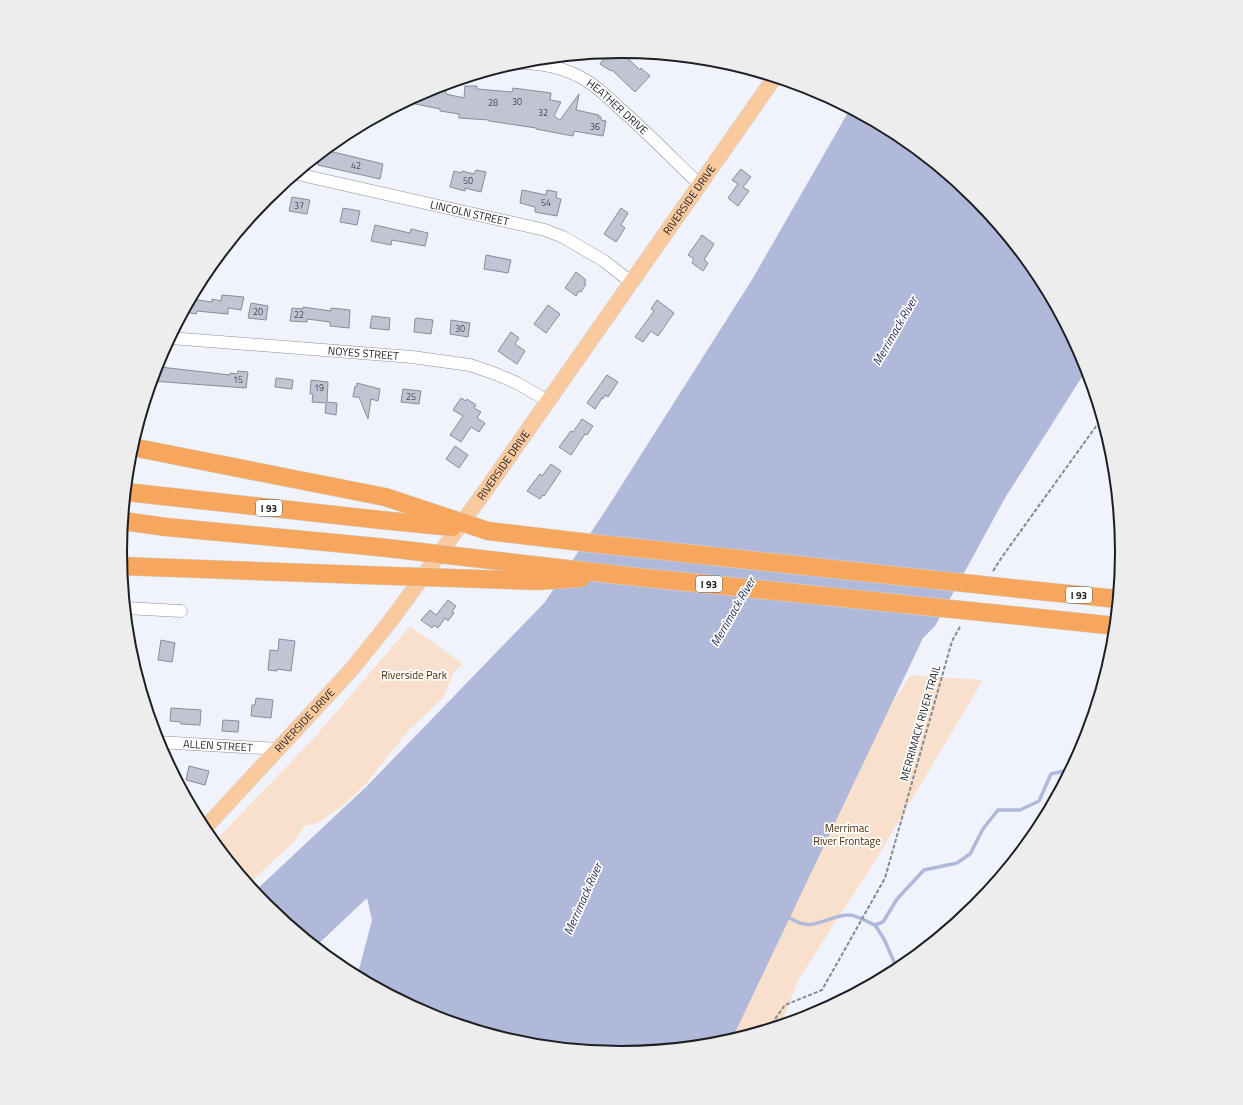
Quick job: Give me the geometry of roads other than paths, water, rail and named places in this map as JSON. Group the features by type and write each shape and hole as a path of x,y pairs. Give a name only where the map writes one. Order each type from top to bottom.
{"highway":[{"path":"139,448 385,497 488,531"},
{"name":"I 93","path":"131,493 1114,599"},
{"name":"I 93","path":"128,522 166,527 378,547 628,576 1110,625"},
{"path":"127,566 536,581 628,576"}],"main road":[{"name":"RIVERSIDE DRIVE","path":"209,825 352,670 392,619 483,494 772,82"}],"street":[{"name":"HEATHER DRIVE","path":"542,65 572,73 587,81 626,114 700,185"},
{"name":"LINCOLN STREET","path":"302,175 545,230 563,236 604,261 631,282"},
{"name":"NOYES STREET","path":"176,339 412,357 470,365 516,383 548,401"},
{"path":"130,608 181,611"},
{"name":"ALLEN STREET","path":"165,742 279,749"}],"water":[{"name":"Merrimack River","path":"848,113 869,124 923,160 948,181 993,226 1014,251 1050,305 1065,334 1083,376 1005,498 935,626 923,638 735,1033 686,1043 654,1046 589,1046 557,1043 494,1030 463,1021 403,996 359,971 372,920 367,898 318,944 295,924 258,888 366,787 545,602 611,502 753,278"}],"waterway":[{"path":"790,918 798,922 813,924 841,916 852,915 875,925 883,922 897,899 924,870 957,863 970,854 983,829 998,810 1020,810 1039,801 1051,774 1065,771"},
{"path":"875,925 884,939 895,965"}],"park label":[{"name":"Riverside Park","path":"414,675"},
{"name":"Merrimac River Frontage","path":"847,834"}]}
